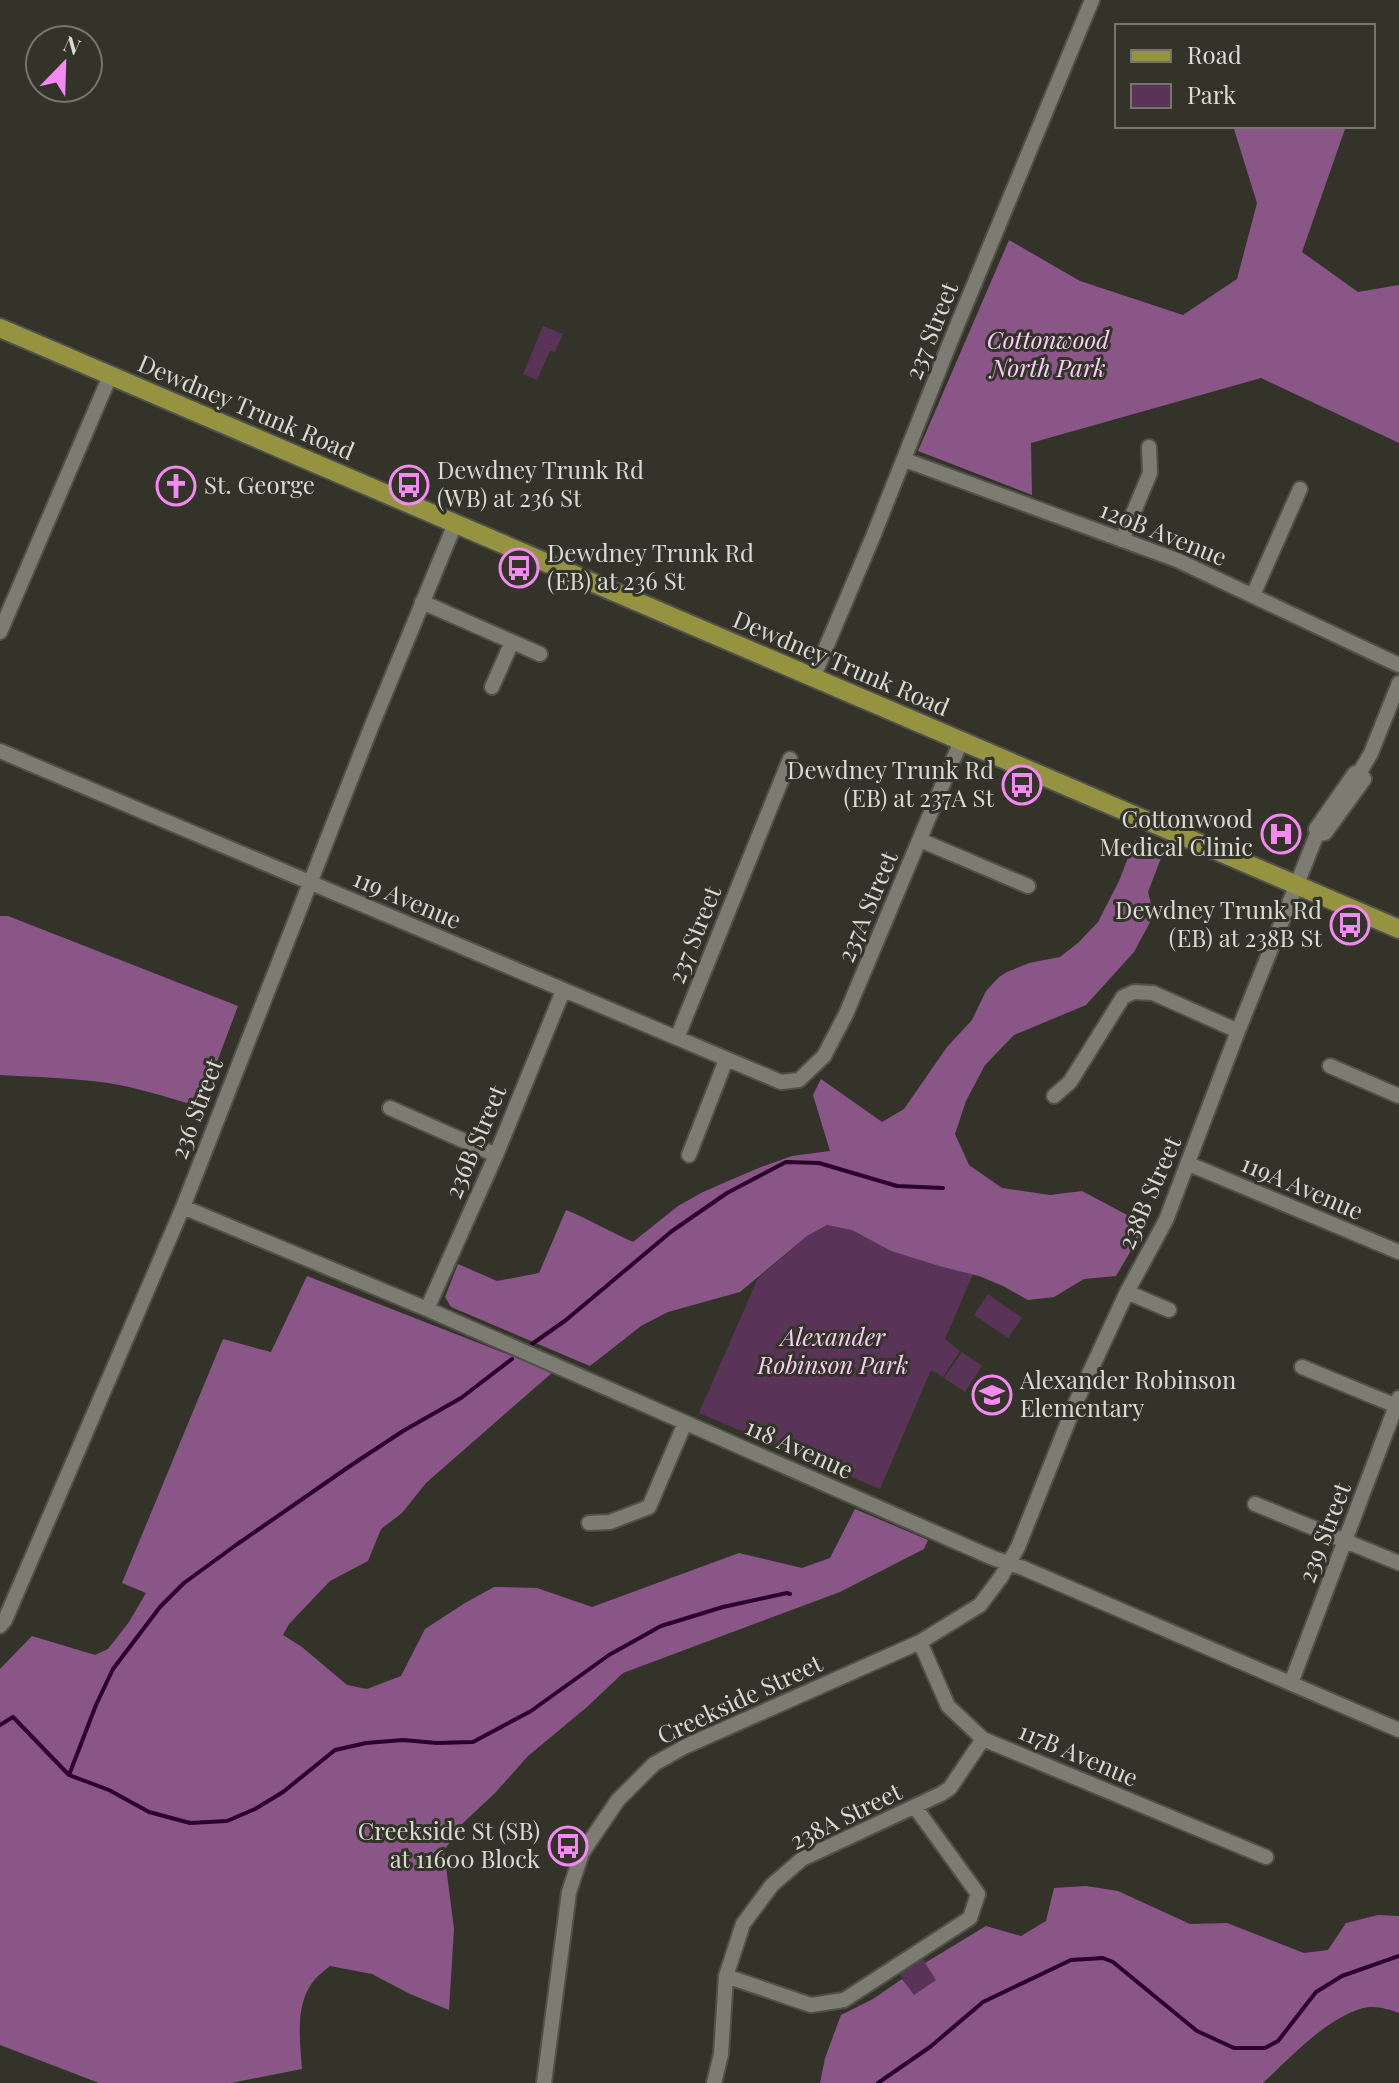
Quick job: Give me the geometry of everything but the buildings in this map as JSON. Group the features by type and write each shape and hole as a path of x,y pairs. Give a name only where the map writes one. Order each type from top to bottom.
{"main road":[{"name":"Dewdney Trunk Road","path":"0,328 1399,929"}],"street":[{"name":"237 Street","path":"813,678 1092,0"},
{"path":"0,632 110,376"},
{"path":"1122,540 1150,473 1149,447"},
{"name":"120B Avenue","path":"905,460 1177,560 1399,665"},
{"path":"1253,595 1300,489"},
{"name":"236 Street","path":"0,1626 183,1207 455,524"},
{"path":"422,602 540,654"},
{"path":"492,687 512,642"},
{"name":"238B Street","path":"1010,1564 1076,1402 1127,1292 1166,1220 1317,834 1316,829 1371,753 1399,683"},
{"name":"237A Street","path":"799,1080 824,1056 846,1014 961,741"},
{"name":"119 Avenue","path":"0,751 726,1060 781,1082 799,1080"},
{"name":"237 Street","path":"677,1038 790,759"},
{"path":"920,840 1028,886"},
{"name":"236B Street","path":"427,1309 496,1155 563,991"},
{"path":"1054,1096 1070,1082 1123,997 1134,992 1153,993 1238,1031"},
{"path":"689,1155 726,1060"},
{"path":"1330,1066 1399,1096"},
{"path":"390,1108 496,1155"},
{"name":"119A Avenue","path":"1189,1164 1399,1252"},
{"name":"118 Avenue","path":"183,1207 427,1309 1399,1730"},
{"path":"1127,1292 1169,1310"},
{"path":"1302,1367 1398,1403"},
{"name":"239 Street","path":"1291,1683 1398,1403"},
{"path":"589,1523 610,1522 649,1507 685,1423"},
{"path":"1255,1504 1399,1563"},
{"name":"Creekside Street","path":"544,2083 569,1892 582,1853 618,1800 654,1764 686,1746 920,1642 980,1605 1010,1564"},
{"name":"117B Avenue","path":"920,1642 948,1706 983,1739 1266,1857"},
{"name":"238A Street","path":"714,2083 721,2054 726,1976 743,1924 772,1885 802,1859 950,1788 983,1739"},
{"path":"726,1976 811,2005 844,2000 970,1918 978,1894 915,1807"}],"green space":[{"name":"Cottonwood North Park","path":"1234,128 1345,128 1302,252 1358,292 1399,285 1399,443 1261,378 1031,443 1032,495 918,451 1009,240 1080,281 1183,315 1237,279 1257,203"},
{"path":"543,326 563,334 555,352 550,351 537,380 523,374"},
{"path":"1135,840 1163,853 1148,892 1154,915 1134,952 1086,1005 1014,1035 985,1065 966,1101 955,1134 969,1165 1002,1188 1050,1195 1082,1191 1146,1225 1116,1276 1084,1279 1054,1297 1028,1300 979,1276 891,1251 852,1230 827,1225 807,1236 740,1292 668,1312 641,1326 590,1366 451,1307 445,1297 458,1264 497,1281 539,1273 566,1210 633,1242 678,1206 703,1192 792,1156 830,1151 813,1095 821,1079 882,1122 904,1109 947,1047 972,1020 986,991 999,977 1029,963 1060,957 1098,922"},
{"path":"0,916 8,916 238,1006 200,1107 108,1083 0,1075"},
{"name":"Alexander Robinson Park","path":"827,1225 852,1230 891,1251 973,1274 945,1339 960,1351 943,1377 931,1370 880,1489 699,1413 758,1278 807,1236"},
{"path":"307,1276 553,1372 426,1483 402,1513 381,1529 368,1561 330,1581 289,1624 283,1635 347,1685 367,1689 401,1676 425,1629 494,1587 537,1588 592,1607 739,1553 802,1568 830,1558 855,1509 928,1540 924,1549 840,1592 623,1673 528,1756 461,1825 444,1851 454,1929 449,2010 372,1974 330,1966 316,1978 304,1998 300,2022 302,2069 231,2083 99,2083 0,2045 0,1669 32,1636 95,1655 108,1649 146,1593 122,1583 223,1339 271,1352"},
{"path":"988,1294 1022,1318 1008,1338 974,1315"},
{"path":"962,1352 982,1366 965,1392 944,1378"},
{"path":"1086,1886 1118,1891 1190,1924 1227,1923 1304,1953 1328,1950 1346,1923 1378,1915 1399,1916 1399,2013 1372,2007 1349,2013 1309,2040 1263,2083 820,2083 825,2058 841,2015 873,1999 902,1979 914,1995 936,1980 925,1963 986,1926 1021,1936 1046,1921 1054,1888"},
{"path":"923,1959 936,1980 913,1996 900,1974"}],"waterway":[{"path":"532,1344 566,1320 672,1231 727,1193 786,1162 819,1163 897,1186 943,1188"},
{"path":"69,1775 113,1669 160,1607 184,1583 350,1466 461,1398 512,1359"},
{"path":"0,1725 13,1717 69,1775 109,1790 149,1812 190,1823 227,1821 283,1792 335,1750 366,1743 403,1740 473,1742 531,1711 609,1655 661,1626 723,1607 790,1594"},
{"path":"878,2083 930,2047 983,2002 1071,1960 1103,1958 1113,1962 1197,2031 1234,2048 1265,2048 1278,2041 1316,1992 1342,1976 1399,1956"}],"place":[{"name":"Dewdney Trunk Rd (WB) at 236 St","path":"409,485"},
{"name":"St. George","path":"176,486"},
{"name":"Dewdney Trunk Rd (EB) at 236 St","path":"519,568"},
{"name":"Dewdney Trunk Rd (EB) at 237A St","path":"1022,785"},
{"name":"Cottonwood Medical Clinic","path":"1281,834"},
{"name":"Dewdney Trunk Rd (EB) at 238B St","path":"1350,925"},
{"name":"Alexander Robinson Elementary","path":"992,1395"},
{"name":"Creekside St (SB) at 11600 Block","path":"568,1846"}]}
